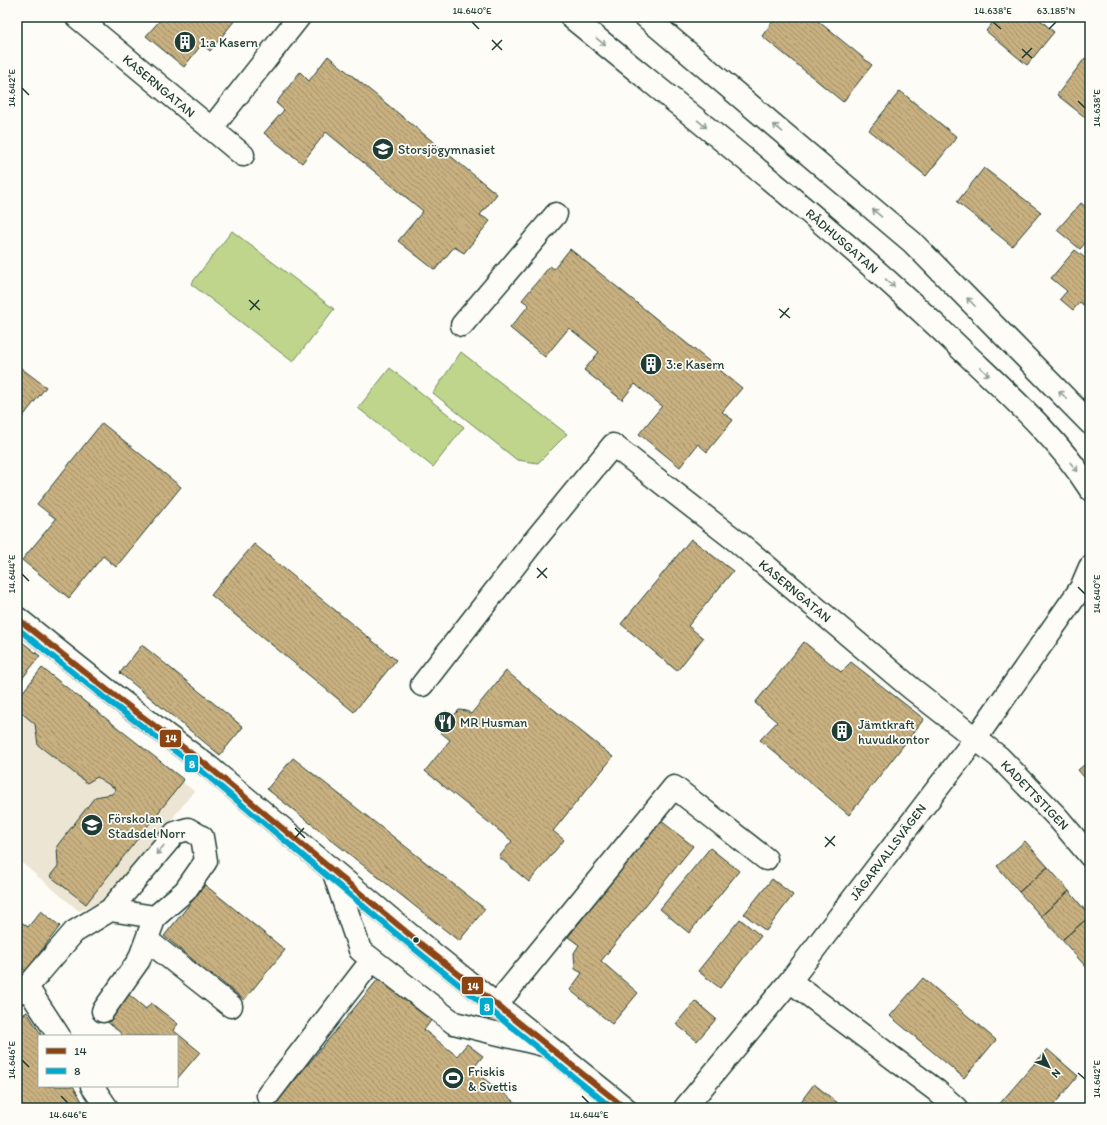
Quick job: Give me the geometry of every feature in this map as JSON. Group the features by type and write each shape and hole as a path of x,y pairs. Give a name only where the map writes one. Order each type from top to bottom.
{"street":[{"name":"KASERNGATAN","path":"76,17 211,129 244,154"},
{"path":"211,129 299,17"},
{"name":"RÅDHUSGATAN","path":"571,17 798,202 918,308 1041,427 1083,478 1090,489"},
{"path":"646,17 912,242 1090,423"},
{"path":"462,325 556,214"},
{"name":"KASERNGATAN","path":"422,685 530,546 613,445 682,507 740,543 911,688 976,738"},
{"name":"JÄGARVALLSVÄGEN","path":"685,1108 790,981 976,738 1086,586 1090,567"},
{"path":"17,618 111,693 209,767 334,873 625,1108"},
{"name":"KADETTSTIGEN","path":"976,738 998,757 1058,818 1090,856"},
{"path":"497,1004 674,786 766,859"},
{"path":"58,1035 22,990 74,932 110,910 175,833 188,829 202,837 206,861 184,891 155,917 139,960 103,1011"},
{"path":"334,873 360,950 372,960 454,1023 550,1047"},
{"path":"110,910 155,917"},
{"path":"147,940 231,1006"},
{"path":"268,1095 372,960"},
{"path":"790,981 937,1091 956,1108"},
{"path":"93,1087 107,1108"}],"shaded area":[{"name":"Förskolan Stadsdel Norr","path":"51,679 194,791 109,899 79,911 17,859 17,703"}],"green space":[{"path":"232,231 334,309 293,362 191,284"},
{"path":"461,352 567,434 538,463 517,460 433,393"},
{"path":"390,368 464,427 433,467 358,408"}],"building":[{"name":"1:a Kasern","path":"163,17 232,17 235,20 210,51 202,44 184,67 146,36"},
{"path":"776,17 813,17 872,65 843,102 762,36"},
{"path":"997,17 1037,17 1054,32 1027,65 986,31"},
{"path":"328,56 497,194 480,215 490,221 464,253 454,247 435,270 398,241 423,211 326,132 302,163 264,133 284,110 276,103 300,72 309,81"},
{"path":"1085,58 1090,62 1090,121 1057,95"},
{"path":"900,91 957,137 926,176 869,130"},
{"path":"984,168 1041,212 1012,246 957,202"},
{"path":"1081,203 1090,210 1090,238 1080,249 1057,230"},
{"name":"3:e Kasern","path":"570,249 742,388 722,412 733,420 707,452 698,444 680,467 639,434 662,406 635,384 622,400 584,370 599,352 569,328 545,357 510,328 529,305 522,300 550,266 554,269"},
{"path":"1075,250 1090,262 1090,311 1080,302 1073,310 1060,299 1067,291 1051,278"},
{"path":"17,365 46,387 17,424"},
{"path":"102,423 181,487 116,567 103,556 69,598 22,560 56,519 37,504"},
{"path":"691,539 733,571 688,626 703,638 677,671 621,624"},
{"path":"254,544 396,660 354,712 211,595"},
{"path":"17,638 40,656 17,685"},
{"name":"Jämtkraft huvudkontor","path":"804,642 841,672 851,662 924,719 849,815 760,740 777,722 755,703"},
{"path":"142,645 243,727 220,755 120,673"},
{"path":"42,668 184,780 86,904 50,876 58,866 57,846 95,797 112,794 116,789 97,777 87,783 38,745 35,724 17,709 17,699"},
{"path":"506,671 613,757 553,831 564,840 529,882 499,857 512,841 425,771 450,740 434,727 446,711 453,716 459,710 467,711 471,714"},
{"path":"293,758 485,909 459,941 267,789"},
{"path":"1090,760 1090,784 1078,770"},
{"path":"660,820 693,846 601,961 638,993 612,1024 570,990 582,973 575,969 574,953 579,945 568,937"},
{"path":"1025,841 1048,867 1019,892 997,866"},
{"path":"710,848 739,871 689,933 660,909"},
{"path":"1048,867 1069,891 1041,916 1019,892"},
{"path":"772,879 793,895 766,931 744,914"},
{"path":"205,885 285,950 244,1000 212,974 208,979 193,967 196,962 164,936"},
{"path":"1069,891 1090,916 1062,940 1041,916"},
{"path":"41,911 60,926 26,971 17,965 17,919 28,927"},
{"path":"1090,916 1090,965 1087,968 1062,940"},
{"path":"740,919 761,936 720,988 698,971"},
{"path":"379,978 432,1019 424,1030 457,1056 467,1044 483,1056 472,1070 514,1101 509,1108 272,1108"},
{"path":"923,978 996,1040 964,1078 890,1016"},
{"path":"127,993 146,1009 151,1003 178,1024 173,1030 200,1052 178,1078 178,1035 121,1035 122,1034 105,1020"},
{"path":"695,1001 716,1019 697,1041 676,1024"},
{"path":"27,1012 41,1035 38,1035 38,1087 74,1087 86,1108 24,1108 17,1096 17,1018"},
{"path":"1047,1049 1078,1076 1051,1108 996,1108"},
{"path":"814,1084 844,1108 796,1108"},
{"path":"253,1102 261,1108 248,1108"}],"transit line":[{"name":"14","path":"17,618 111,693 209,767 416,940 625,1108"},
{"name":"8","path":"17,628 106,699 204,773 411,946 612,1108"}],"place":[{"name":"1:a Kasern","path":"185,42"},
{"name":"Storsjögymnasiet","path":"383,149"},
{"name":"3:e Kasern","path":"651,364"},
{"name":"MR Husman","path":"445,722"},
{"name":"Jämtkraft huvudkontor","path":"842,731"},
{"name":"Förskolan Stadsdel Norr","path":"92,825"},
{"name":"Friskis & Svettis","path":"453,1078"}]}
